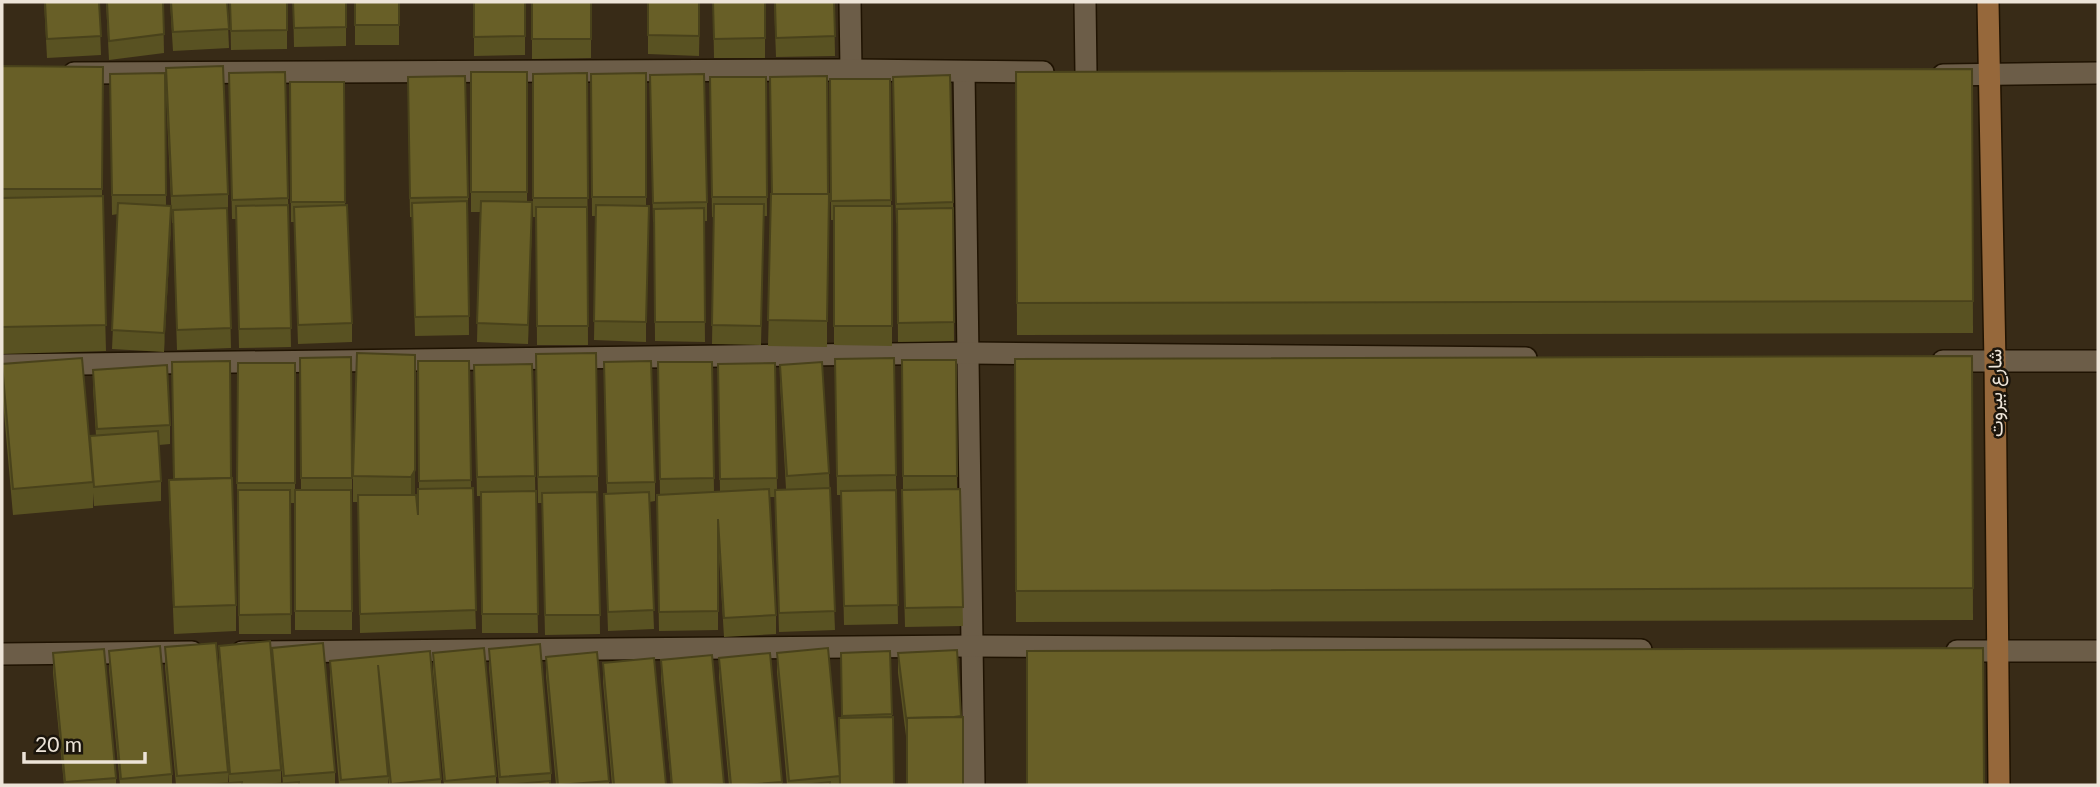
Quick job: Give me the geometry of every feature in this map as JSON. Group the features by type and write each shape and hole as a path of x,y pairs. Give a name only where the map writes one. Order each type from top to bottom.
{"street":[{"path":"850,2 851,70"},
{"path":"57,74 851,70 1093,73 1085,2"},
{"name":"شارع بيروت","path":"1988,2 1999,785"},
{"path":"964,72 974,785"},
{"path":"1920,75 2098,73"},
{"path":"2,365 970,353 1552,358"},
{"path":"1926,361 2098,360"},
{"path":"2,654 972,646 1665,650"},
{"path":"1942,651 2098,651"}],"building":[{"path":"45,2 99,2 101,36 47,39"},
{"path":"107,2 163,2 164,34 109,41"},
{"path":"171,2 227,2 229,29 173,32"},
{"path":"230,2 287,2 287,30 231,31"},
{"path":"293,2 346,2 346,27 294,28"},
{"path":"355,2 399,2 399,25 355,25"},
{"path":"474,2 525,2 525,36 474,37"},
{"path":"532,2 591,2 591,39 532,39"},
{"path":"648,2 699,2 699,36 648,35"},
{"path":"713,2 765,2 765,38 714,39"},
{"path":"775,2 834,2 835,36 776,38"},
{"path":"2,66 103,67 102,189 2,189"},
{"path":"223,66 228,194 172,196 166,68"},
{"path":"1972,69 1973,301 1017,303 1016,72"},
{"path":"285,72 288,198 232,200 229,73"},
{"path":"471,72 527,72 527,192 471,192"},
{"path":"165,73 166,195 112,195 110,74"},
{"path":"587,73 588,198 533,198 533,74"},
{"path":"646,73 646,197 592,197 591,74"},
{"path":"704,74 707,202 653,203 650,75"},
{"path":"950,75 953,202 896,204 893,77"},
{"path":"465,76 468,197 410,198 408,77"},
{"path":"827,76 828,194 772,194 770,77"},
{"path":"710,77 766,77 767,197 712,197"},
{"path":"830,79 890,79 891,200 831,201"},
{"path":"290,82 344,82 345,202 291,202"},
{"path":"771,194 829,194 827,321 768,320"},
{"path":"103,196 106,325 2,327 2,198"},
{"path":"467,201 469,316 415,317 412,203"},
{"path":"481,201 532,202 528,325 477,323"},
{"path":"118,203 171,206 164,333 112,330"},
{"path":"714,204 764,204 761,326 712,325"},
{"path":"288,205 291,328 239,329 236,206"},
{"path":"347,205 352,323 298,325 294,207"},
{"path":"596,205 649,206 646,322 594,321"},
{"path":"834,206 892,206 892,326 834,326"},
{"path":"536,207 587,207 588,326 537,326"},
{"path":"227,208 231,328 177,330 173,210"},
{"path":"704,208 705,322 655,322 654,209"},
{"path":"953,208 954,322 898,323 897,209"},
{"path":"357,353 415,355 415,470 411,477 353,476"},
{"path":"596,353 598,476 538,477 536,354"},
{"path":"1972,356 1973,588 1016,591 1015,359"},
{"path":"351,357 352,478 301,478 300,358"},
{"path":"82,358 93,482 13,489 2,364"},
{"path":"894,358 896,475 837,476 835,359"},
{"path":"902,360 956,360 957,476 903,476"},
{"path":"230,361 231,478 174,479 172,362"},
{"path":"418,361 469,361 471,480 419,481"},
{"path":"651,361 655,482 607,483 604,362"},
{"path":"658,362 712,362 714,478 660,479"},
{"path":"822,362 829,473 787,476 780,365"},
{"path":"238,363 295,363 295,483 237,483"},
{"path":"775,363 777,478 720,479 718,364"},
{"path":"532,364 535,476 477,477 474,365"},
{"path":"167,365 170,425 97,429 93,370"},
{"path":"158,431 161,481 94,487 90,436"},
{"path":"232,478 236,605 174,607 169,480"},
{"path":"473,488 476,610 360,614 358,495 416,495 418,515 418,489"},
{"path":"830,488 835,611 779,613 775,490"},
{"path":"769,489 776,615 724,618 718,519 718,611 659,612 657,495"},
{"path":"960,489 963,607 905,608 902,490"},
{"path":"238,490 290,490 291,614 239,615"},
{"path":"295,490 351,490 352,611 295,611"},
{"path":"896,490 898,605 844,606 841,491"},
{"path":"536,491 538,614 482,614 481,492"},
{"path":"597,492 600,615 545,615 542,493"},
{"path":"649,492 654,610 608,612 604,494"},
{"path":"270,641 281,770 230,774 219,646"},
{"path":"216,643 228,772 177,776 165,647"},
{"path":"323,643 335,772 284,776 272,648"},
{"path":"540,644 551,773 500,777 489,649"},
{"path":"160,646 172,774 121,779 109,651"},
{"path":"484,648 496,776 445,781 433,653"},
{"path":"828,648 840,776 789,781 777,653"},
{"path":"1983,648 1984,785 1027,785 1027,651"},
{"path":"104,649 116,778 65,782 53,653"},
{"path":"957,650 961,716 907,718 907,725 898,653"},
{"path":"430,651 441,779 391,784 378,665 388,776 341,780 330,661"},
{"path":"890,651 892,714 842,716 841,653"},
{"path":"597,652 609,781 558,785 546,657"},
{"path":"770,653 782,782 731,785 719,658"},
{"path":"712,655 724,784 672,785 661,660"},
{"path":"654,658 666,785 614,785 603,663"},
{"path":"893,717 894,785 840,785 839,718"},
{"path":"963,717 963,785 907,785 907,718"},
{"path":"550,781 550,785 505,785"},
{"path":"242,782 242,785 205,785"},
{"path":"299,782 299,785 264,785"},
{"path":"830,782 830,785 803,785"}]}
